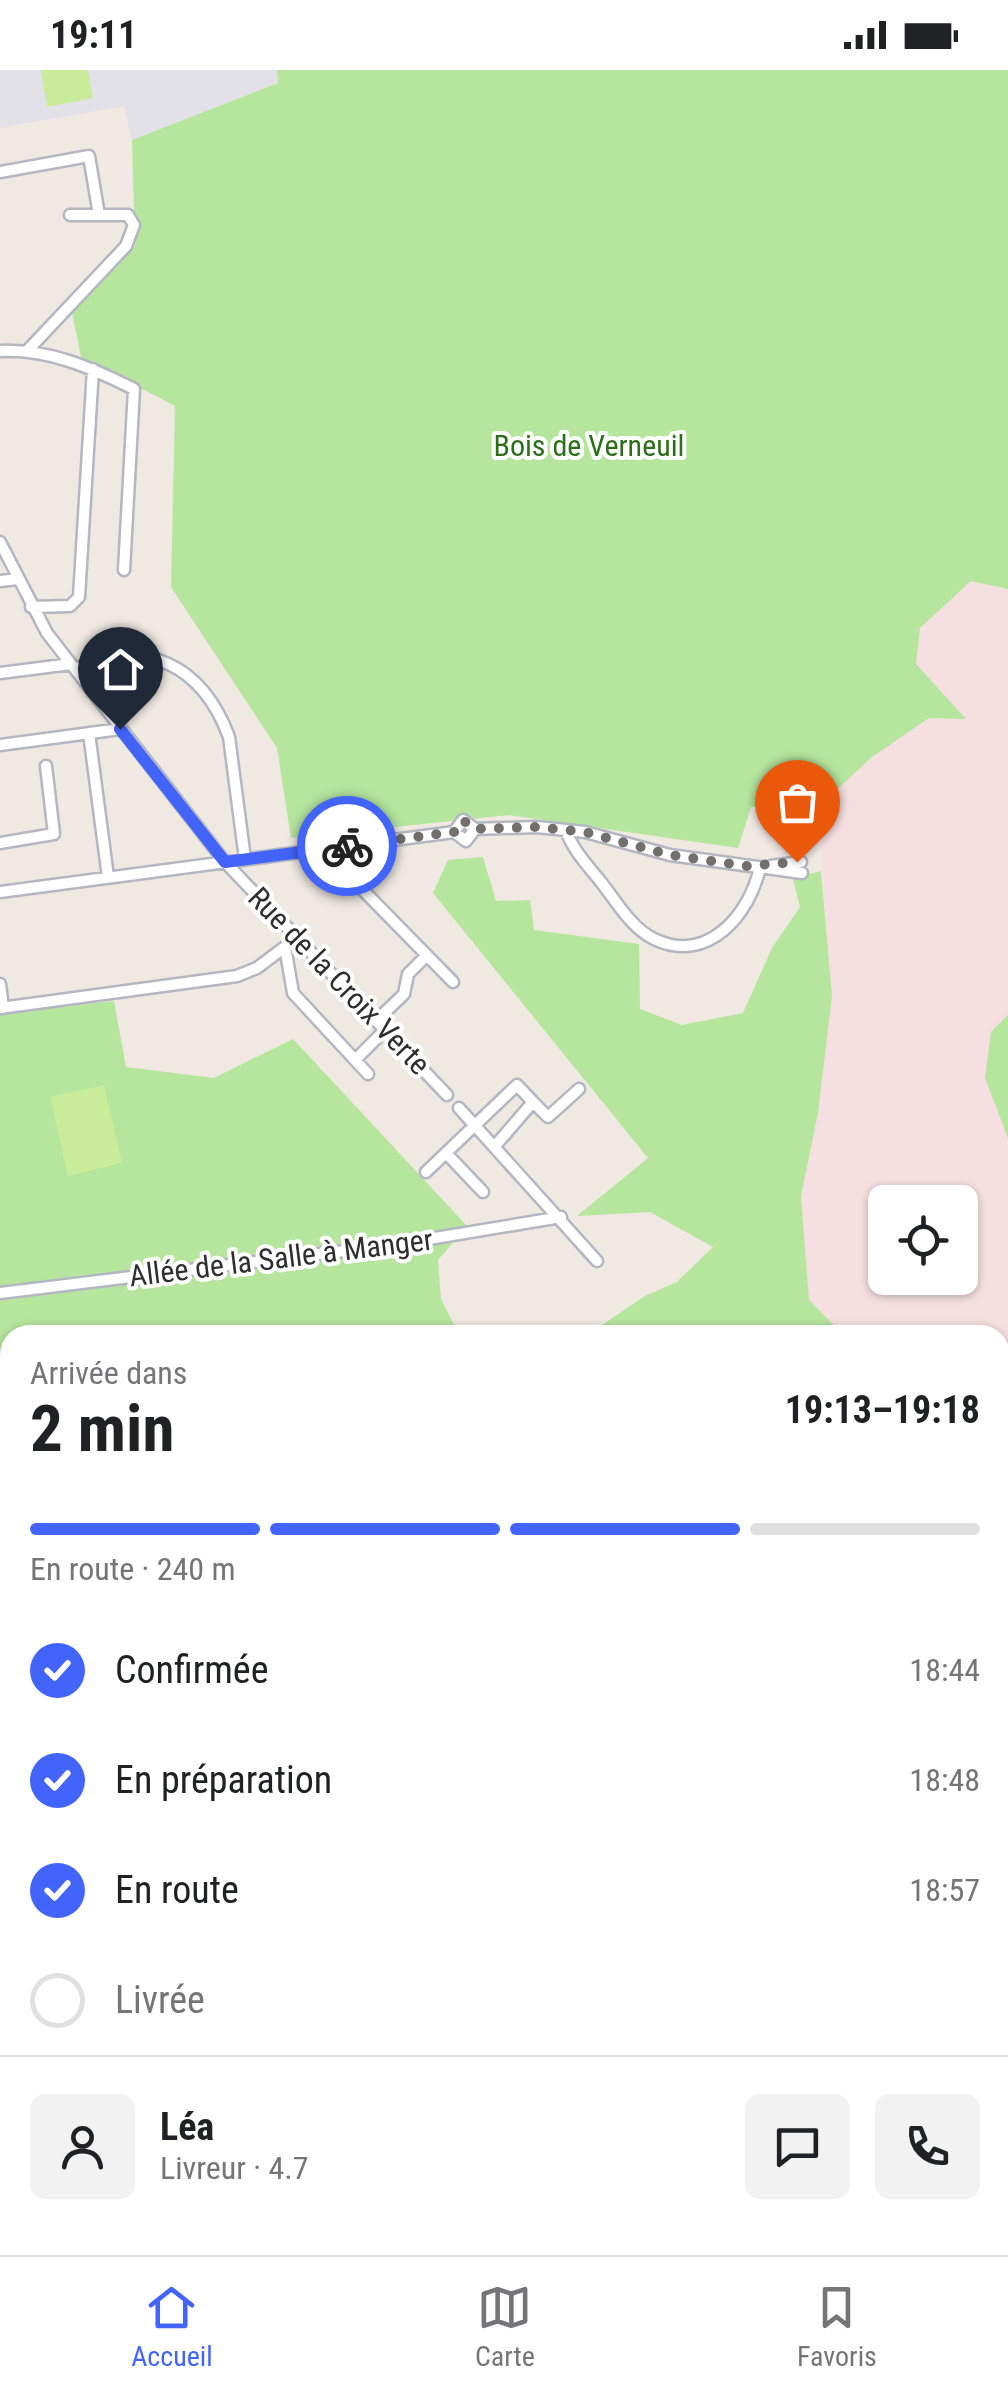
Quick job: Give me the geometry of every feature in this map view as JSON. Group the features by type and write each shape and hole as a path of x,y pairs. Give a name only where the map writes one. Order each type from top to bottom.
{"street":[{"path":"0,172 89,156 99,215"},
{"path":"28,350 126,246 134,225 128,215 70,215"},
{"path":"0,350 28,350 93,369 134,389 124,570"},
{"path":"31,608 70,606 79,597 93,369"},
{"name":"Rue de la Croix Verte","path":"0,542 31,608 225,862 447,1095"},
{"path":"0,581 18,579"},
{"path":"0,673 144,654 162,657 185,672 222,720 229,737 245,859"},
{"path":"0,746 120,729"},
{"path":"88,733 108,877"},
{"path":"0,843 54,834 46,766"},
{"path":"0,892 454,832 466,841 474,829 566,830 670,855 760,867 802,867"},
{"path":"566,830 637,928 668,944 709,939 732,926 754,896 760,867"},
{"path":"351,846 358,884 453,982"},
{"path":"0,984 2,1008 237,976 298,938"},
{"path":"285,947 293,993 368,1074"},
{"path":"355,1060 404,994 408,974 426,956"},
{"path":"426,1172 517,1085 548,1117 579,1089"},
{"path":"495,1146 533,1102"},
{"path":"460,1108 597,1261"},
{"path":"446,1152 483,1192"},
{"name":"Allée de la Salle à Manger","path":"0,1293 394,1245 561,1217"}],"shaded area":[{"path":"0,70 277,70 279,82 132,140 124,106 0,128"},
{"path":"971,581 1008,589 1008,1325 834,1325 809,1300 801,1196 818,1113 832,996 818,807 872,757 929,718 965,719 915,665 920,628"}],"green space":[{"path":"41,70 88,70 93,98 47,107"},
{"name":"Bois de Verneuil","path":"277,70 1008,70 1008,589 971,581 920,628 916,664 966,719 929,718 872,757 818,807 751,807 738,848 509,815 291,838 277,748 171,587 175,406 81,357 71,307 135,246 132,140 278,83"},
{"path":"483,857 496,901 530,900 534,930 639,944 640,1009 682,1025 743,1013 772,948 800,907 793,879 821,871 832,996 818,1113 801,1196 809,1300 834,1325 602,1325 645,1296 677,1282 713,1247 650,1212 577,1216 648,1158 433,893 448,860"},
{"path":"114,1001 126,1067 214,1078 293,1039 467,1226 438,1260 441,1299 454,1325 0,1325 0,1014"},
{"path":"1008,1015 1008,1138 985,1078 991,1032"},
{"path":"104,1085 122,1163 68,1176 50,1097"}],"way so far":[{"path":"347,846 454,832 456,824 463,820 474,829 536,827 585,832 670,855 746,866 797,862"}],"route":[{"path":"120,729 225,862 347,846"}]}
